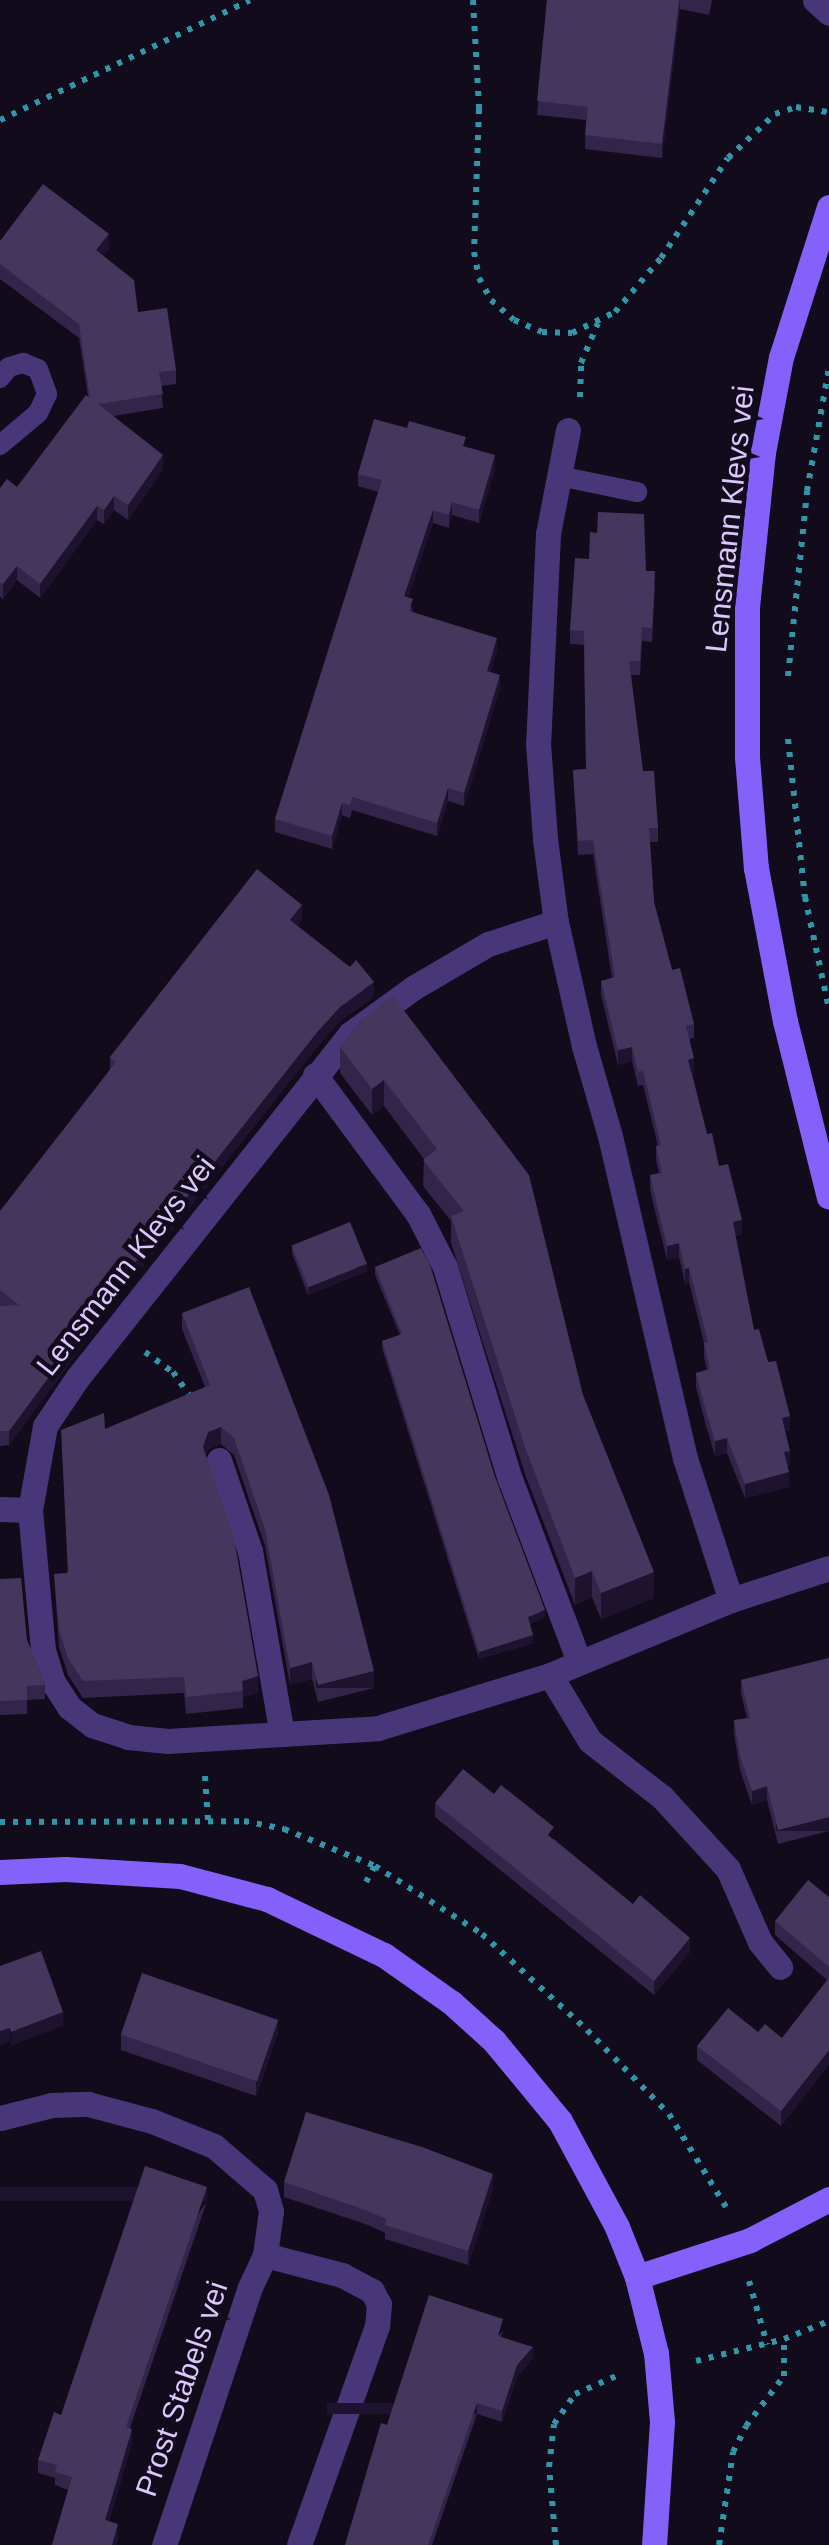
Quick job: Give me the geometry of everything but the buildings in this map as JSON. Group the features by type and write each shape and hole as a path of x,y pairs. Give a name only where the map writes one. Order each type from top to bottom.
{"street":[{"path":"815,0 829,13"},
{"name":"Lensmann Klevs vei","path":"829,208 781,357 763,452 747,608 747,757 756,868 785,1021 829,1197"},
{"path":"568,430 548,534 538,742 556,922 685,1458 731,1600"},
{"name":"Lensmann Klevs vei","path":"556,922 488,944 413,988 350,1034 45,1426 30,1510 43,1650 52,1682 69,1707 92,1725 128,1737 168,1741 378,1728 550,1675 731,1600 829,1568"},
{"path":"315,1075 418,1214 445,1266 510,1479 579,1662"},
{"path":"219,1460 250,1551 282,1734"},
{"path":"0,1509 30,1510"},
{"path":"550,1675 590,1741 662,1797 728,1870 760,1942 780,1967"},
{"path":"0,1872 123,1872 212,1883 303,1912 384,1955 452,2003 528,2076 588,2168 636,2277 656,2353 662,2422 654,2545"},
{"name":"Prost Stabels vei","path":"0,2118 52,2105 88,2104 152,2122 214,2146 265,2190 271,2212 266,2255 250,2287 164,2545"},
{"path":"636,2277 750,2240 829,2199"},
{"name":"Prost Stabels vei","path":"266,2255 342,2275 372,2290 379,2304 377,2326 299,2545"}],"lane":[{"path":"0,378 9,367 23,363 38,369 47,394 38,413 0,445"},
{"path":"559,476 636,492"}],"path":[{"path":"0,120 250,0"},
{"path":"473,0 478,108 474,252 478,278 491,300 514,320 542,332 572,332 598,322 634,293 728,158 776,114 796,107 829,112"},
{"path":"568,430 576,421 581,363 598,322"},
{"path":"787,693 794,590 829,367"},
{"path":"787,729 805,897 829,1009"},
{"path":"116,1332 173,1372 194,1405"},
{"path":"203,1763 208,1820"},
{"path":"366,1882 374,1866"},
{"path":"749,2281 767,2344"},
{"path":"696,2361 784,2339 829,2321"},
{"path":"719,2545 733,2452 746,2426 784,2376 784,2339"},
{"path":"556,2545 549,2466 554,2424 575,2394 616,2376"}]}
